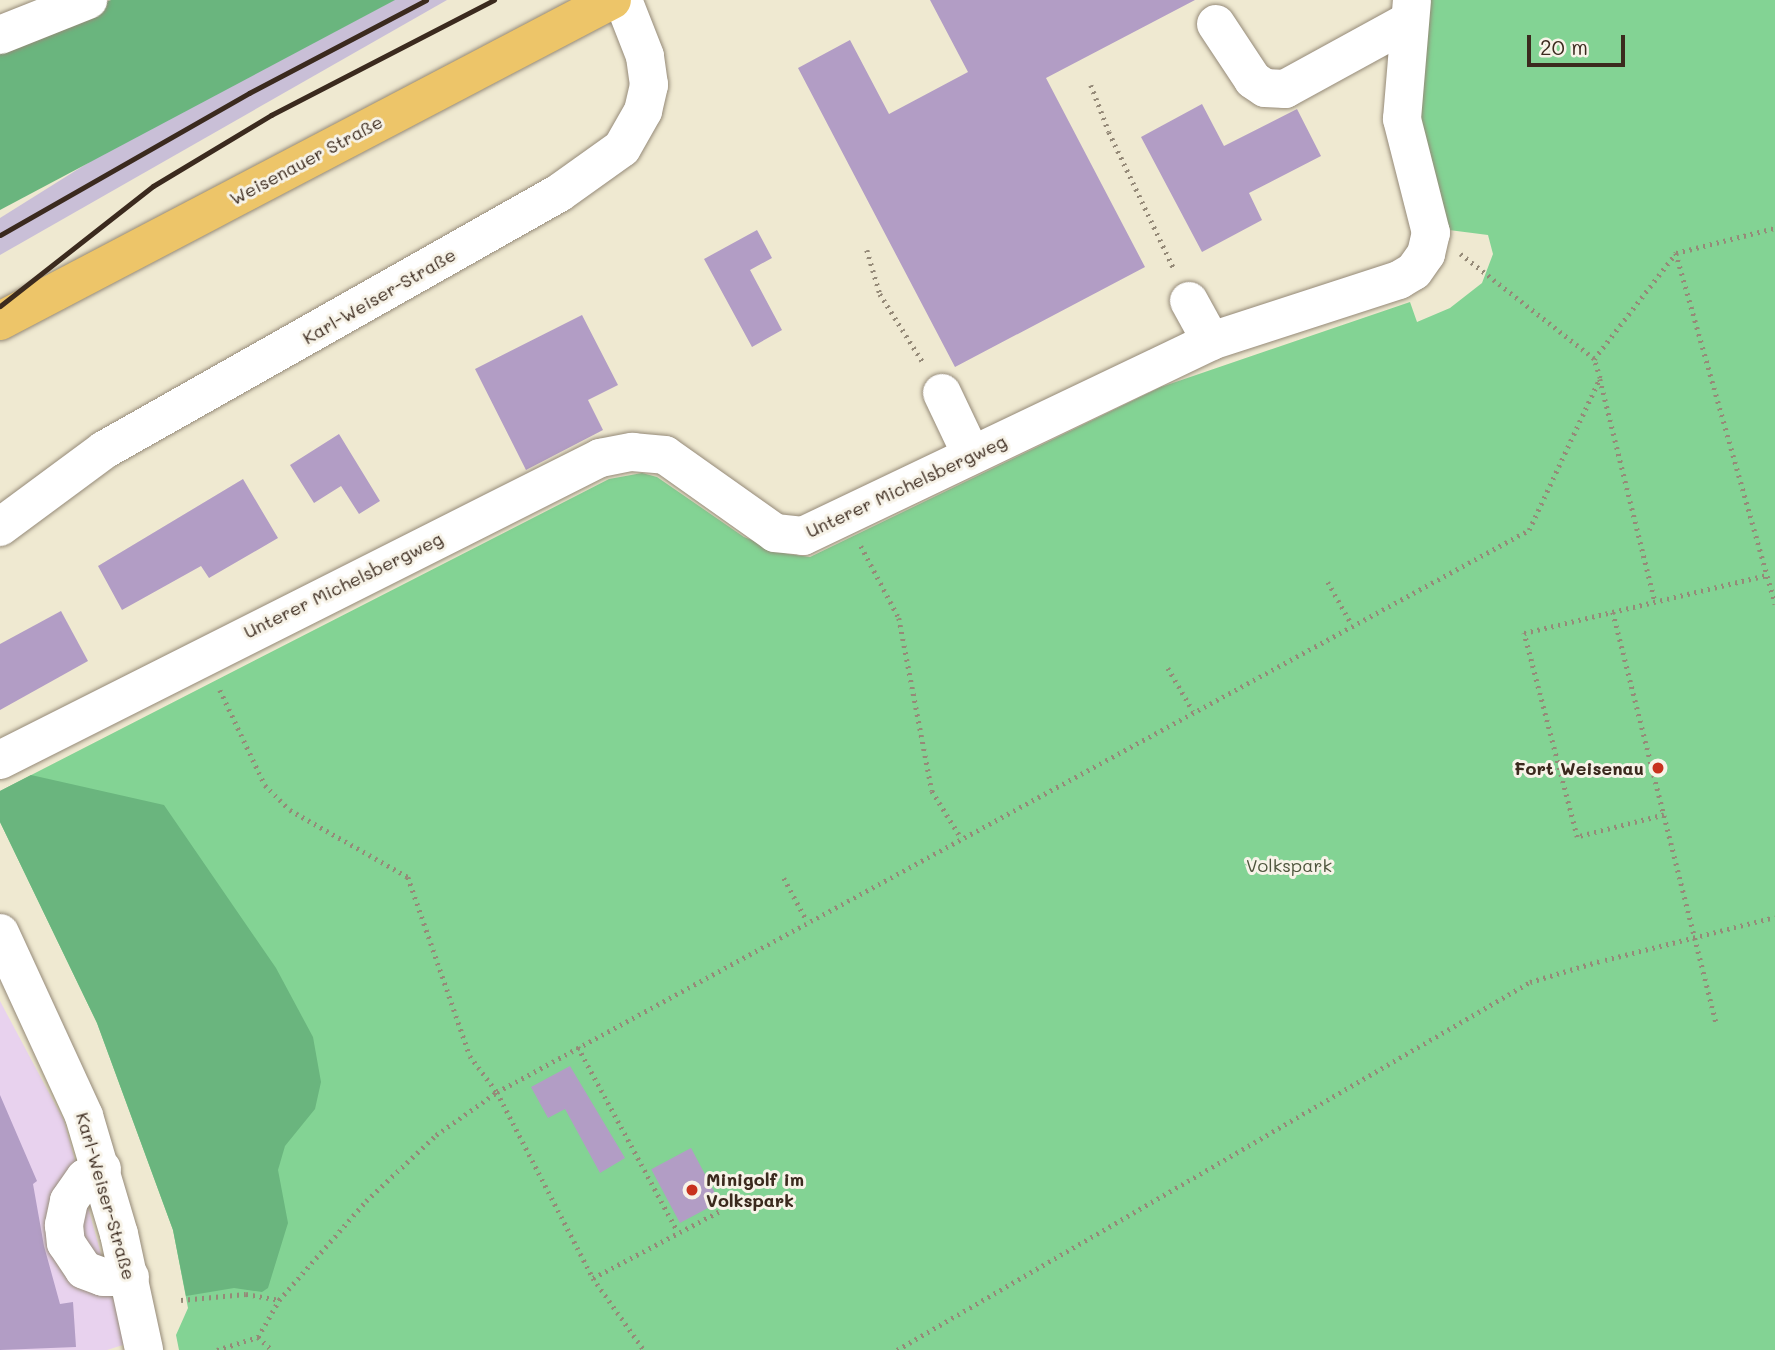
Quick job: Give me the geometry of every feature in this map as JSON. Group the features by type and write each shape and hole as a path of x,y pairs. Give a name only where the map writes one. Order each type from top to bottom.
{"main road":[{"name":"Weisenauer Straße","path":"0,321 612,0"}],"street":[{"path":"0,35 88,0"},
{"name":"Karl-Weiser-Straße","path":"0,527 104,450 559,193 622,148 643,111 649,85 645,55 623,0"},
{"path":"1216,24 1253,80 1265,88 1285,89 1410,11"},
{"path":"1410,11 1402,120 1431,233"},
{"name":"Unterer Michelsbergweg","path":"0,760 200,656 600,458 632,452 665,455 775,533 803,537 1211,341 1399,280 1420,263 1431,233"},
{"path":"1189,300 1211,341"},
{"path":"942,393 971,454"},
{"name":"Karl-Weiser-Straße","path":"0,933 62,1062 102,1169 130,1276 144,1350"},
{"path":"102,1169 85,1178 69,1201 64,1225 66,1243 84,1270 103,1276 130,1276"}],"path":[{"path":"1091,85 1109,132 1189,300"},
{"path":"1594,359 1676,253 1775,228"},
{"path":"1431,233 1594,359 1655,602"},
{"path":"867,250 880,294 942,393"},
{"path":"1676,253 1775,604"},
{"path":"217,1350 258,1337 279,1300 366,1201 436,1135 498,1092 960,836 1529,530 1600,378"},
{"path":"867,558 900,618 932,790 960,836"},
{"path":"1664,815 1577,837 1524,634 1767,575"},
{"path":"1328,582 1352,625"},
{"path":"1614,612 1717,1025"},
{"path":"200,656 265,785 290,810 408,877 470,1056 498,1092 593,1278 644,1350"},
{"path":"1168,668 1193,711"},
{"path":"784,878 807,921"},
{"path":"897,1350 1530,982 1602,960 1775,917"},
{"path":"578,1047 678,1232"},
{"path":"593,1278 720,1211"},
{"path":"181,1300 246,1294 279,1300"},
{"path":"258,1337 272,1350"}],"shaded area":[{"path":"394,0 447,0 0,255 0,218 99,156"},
{"path":"0,1001 64,1121 126,1344 107,1350 0,1350"}],"green space":[{"path":"111,0 395,0 0,210 0,42"},
{"name":"Volkspark","path":"1424,0 1775,0 1775,1350 179,1350 176,1335 188,1308 173,1230 97,1023 0,822 0,791 609,479 642,473 657,477 744,537 788,554 810,557 1161,387 1410,302 1417,322 1450,308 1482,283 1493,254 1488,235 1449,230 1413,108"},
{"path":"31,775 164,805 276,968 313,1037 321,1082 315,1109 285,1146 278,1170 288,1223 268,1288 262,1292 234,1288 186,1296 173,1230 97,1023 0,822 0,791"}],"building":[{"path":"930,0 1195,0 1046,78 1145,267 955,367 798,68 850,40 889,114 968,72"},
{"path":"1202,104 1224,146 1297,109 1321,156 1249,193 1262,220 1202,252 1141,137"},
{"path":"757,230 772,258 750,270 782,330 752,347 704,259"},
{"path":"582,315 618,385 588,400 603,430 526,470 475,369"},
{"path":"339,434 380,501 359,514 341,486 314,503 290,465"},
{"path":"243,479 278,538 209,578 201,566 122,610 98,566"},
{"path":"61,611 88,661 0,710 0,644"},
{"path":"570,1066 625,1158 600,1173 565,1109 548,1118 531,1087"},
{"path":"0,1095 37,1181 33,1184 44,1246 60,1304 73,1302 76,1347 0,1350"},
{"path":"691,1148 720,1202 680,1223 651,1169"}],"railway":[{"path":"0,235 249,93 426,0"},
{"path":"0,306 153,186 271,115 494,0"}],"place":[{"name":"Fort Weisenau","path":"1658,768"},
{"name":"Minigolf im Volkspark","path":"692,1190"}]}
